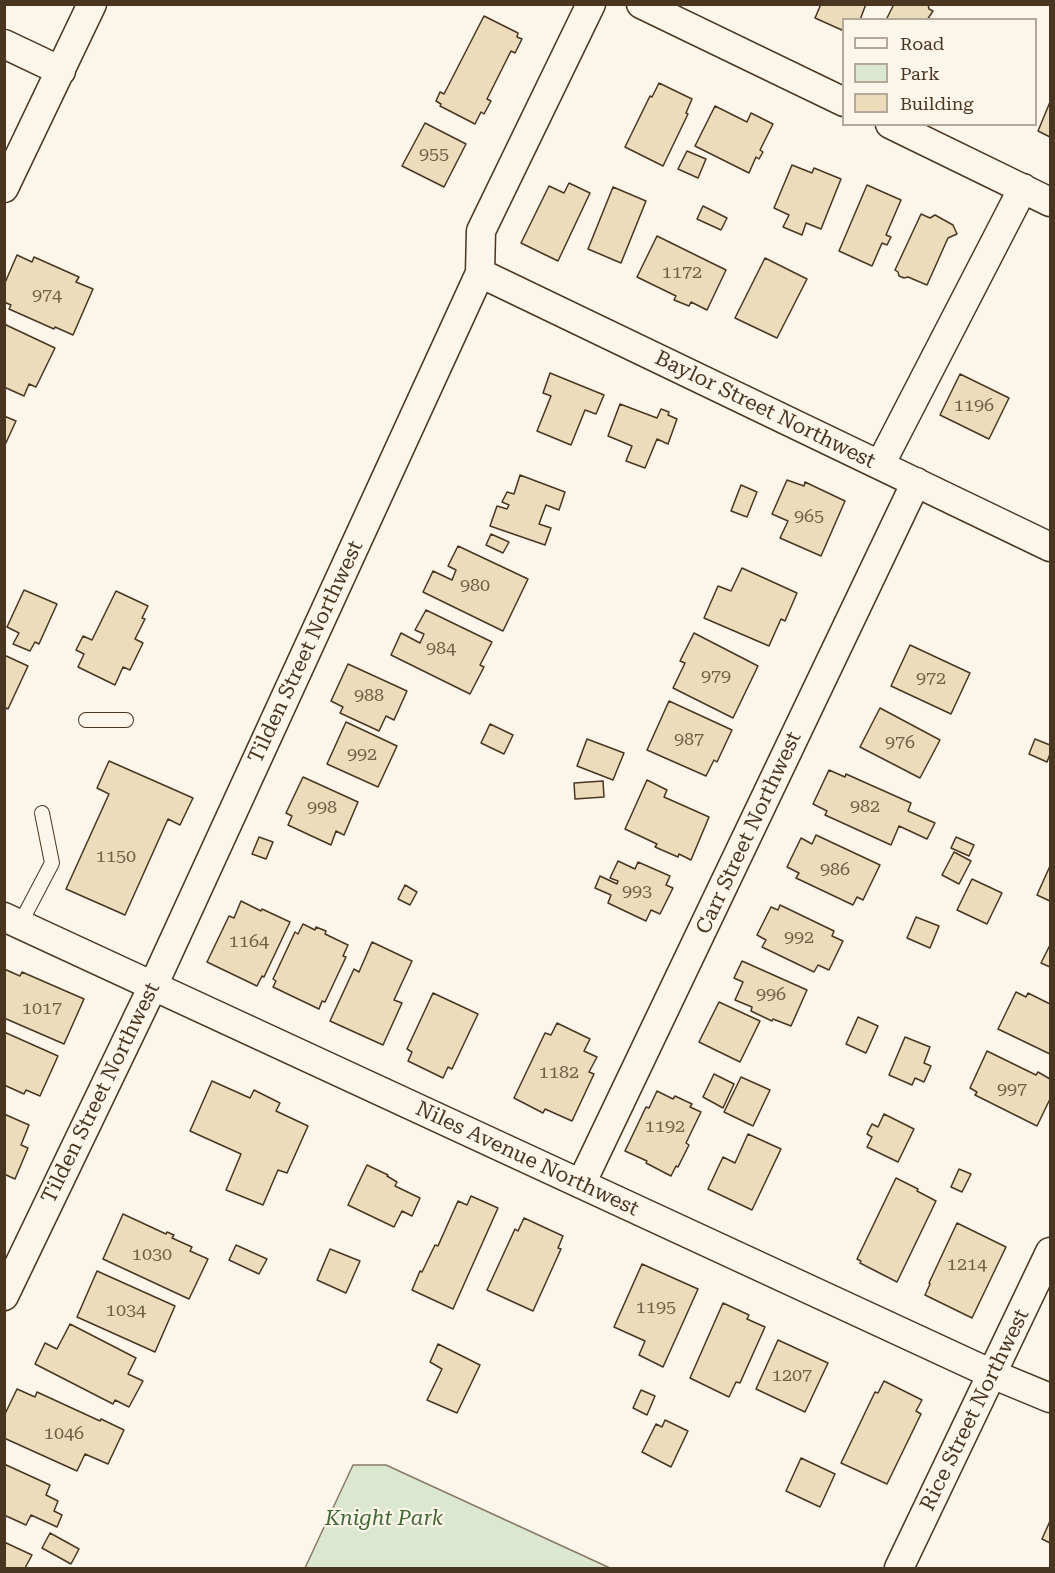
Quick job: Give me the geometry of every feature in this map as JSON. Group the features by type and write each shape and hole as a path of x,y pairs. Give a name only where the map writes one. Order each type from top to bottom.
{"street":[{"path":"4,188 92,4"},
{"name":"Tilden Street Northwest","path":"4,1296 153,986 480,273 481,231 591,4"},
{"path":"641,4 842,102"},
{"path":"4,44 61,71"},
{"path":"894,126 1050,202"},
{"path":"880,465 1023,188"},
{"name":"Baylor Street Northwest","path":"480,273 1050,547"},
{"name":"Carr Street Northwest","path":"581,1184 916,482"},
{"name":"Niles Avenue Northwest","path":"12,921 992,1374 1050,1398"},
{"name":"Rice Street Northwest","path":"899,1569 1050,1252"}],"lane":[{"path":"86,720 126,720"},
{"path":"12,921 52,863 42,813"}],"green space":[{"name":"Knight Park","path":"353,1465 386,1465 610,1568 305,1568"}],"building":[{"path":"821,4 866,4 861,18 842,18 842,30 815,18"},
{"path":"894,4 928,4 929,9 933,11 928,18 887,18"},
{"path":"484,16 518,33 517,37 522,39 515,53 511,51 487,99 491,101 484,114 481,112 475,124 440,106 441,104 436,101 440,92 444,94"},
{"path":"659,83 692,99 686,113 688,114 663,166 625,147 650,96 652,97"},
{"path":"1050,102 1050,137 1038,131"},
{"path":"715,106 747,122 751,113 773,124 760,150 763,152 759,159 756,157 749,173 695,146"},
{"path":"425,123 466,144 444,187 402,166"},
{"path":"687,151 706,159 698,178 678,169"},
{"path":"792,165 812,173 814,168 841,179 821,229 806,223 802,235 783,227 789,215 774,208"},
{"path":"569,183 590,193 558,261 521,243 549,186 564,193"},
{"path":"867,185 901,200 886,235 891,237 887,245 882,243 872,266 839,251"},
{"path":"613,187 646,201 621,263 588,249"},
{"path":"703,206 727,218 721,230 697,219"},
{"path":"921,214 930,218 935,215 953,225 957,234 948,238 927,285 908,277 899,276 895,270"},
{"path":"657,236 726,270 707,310 691,302 689,306 674,300 676,296 637,277"},
{"path":"17,255 32,262 34,257 79,277 76,282 93,289 73,335 9,309 11,305 4,302 4,285"},
{"path":"765,258 807,279 777,338 735,318"},
{"path":"4,324 55,348 36,387 29,384 24,396 4,387"},
{"path":"550,373 604,395 596,414 585,410 571,445 537,431 551,396 543,393"},
{"path":"960,374 1009,398 989,439 940,415"},
{"path":"620,404 657,418 661,409 677,419 668,444 657,439 645,468 626,461 632,446 608,436"},
{"path":"4,416 16,421 4,447"},
{"path":"520,475 565,492 559,510 546,505 539,524 551,528 545,545 490,526 497,506 507,509 509,505 502,502 507,492 514,494"},
{"path":"787,480 804,486 805,482 845,501 821,556 780,538 788,521 772,514"},
{"path":"741,485 757,492 747,517 731,511"},
{"path":"491,534 509,542 503,553 486,545"},
{"path":"458,546 528,579 503,631 423,592 433,571 452,580 456,570 448,566"},
{"path":"742,568 797,593 785,621 781,619 769,646 704,618 718,586 731,591"},
{"path":"24,590 57,604 39,644 35,642 30,651 13,644 19,633 7,627"},
{"path":"116,591 148,606 142,618 145,619 135,639 143,643 130,670 123,667 115,685 78,667 84,654 76,650 83,636 92,640"},
{"path":"426,610 492,642 480,665 484,667 470,694 391,655 401,633 420,643 424,634 415,630"},
{"path":"694,633 758,666 733,718 673,688 685,663 680,661"},
{"path":"910,645 970,673 951,714 891,686"},
{"path":"4,655 28,666 8,709 4,707"},
{"path":"348,664 407,691 394,720 386,716 379,731 340,713 343,707 331,701"},
{"path":"669,701 732,730 717,762 714,760 706,776 647,750"},
{"path":"880,708 940,740 920,778 860,747"},
{"path":"346,722 397,746 378,787 327,764"},
{"path":"490,724 513,735 504,754 481,743"},
{"path":"587,739 624,753 613,780 577,766"},
{"path":"1035,739 1050,745 1047,762 1029,754"},
{"path":"109,761 193,798 180,825 168,819 125,915 66,889 109,794 97,788"},
{"path":"829,770 845,777 846,774 911,803 908,811 935,823 927,839 899,826 891,845 825,815 827,811 813,804"},
{"path":"303,777 358,802 344,835 336,831 331,845 288,825 292,816 286,813"},
{"path":"647,780 667,790 664,797 709,817 691,860 655,847 657,844 625,829"},
{"path":"603,781 604,797 575,799 574,783"},
{"path":"816,835 880,865 863,900 857,897 853,905 796,878 799,873 787,867 801,838 812,844"},
{"path":"259,837 273,842 266,859 252,854"},
{"path":"956,837 974,845 969,856 951,848"},
{"path":"954,852 971,861 959,884 942,875"},
{"path":"618,861 635,869 638,862 670,876 666,885 673,888 660,914 651,910 646,921 608,903 611,895 595,888 600,876 617,884 618,881 610,878"},
{"path":"1050,866 1050,901 1037,895"},
{"path":"972,879 1002,893 987,924 957,910"},
{"path":"405,885 417,892 410,905 398,899"},
{"path":"241,901 290,922 264,977 262,976 257,986 207,962 229,916 234,918"},
{"path":"780,905 834,931 832,936 843,941 829,970 818,965 814,972 762,947 766,940 757,935 771,907 778,910"},
{"path":"916,917 939,926 930,948 907,938"},
{"path":"303,924 315,930 316,927 326,931 325,934 348,945 343,956 346,957 325,1002 322,1001 319,1009 273,987 276,981 273,979 295,932 298,934"},
{"path":"372,942 412,961 394,1000 402,1003 383,1045 330,1021 354,969 359,972"},
{"path":"1050,945 1050,967 1041,963"},
{"path":"742,961 807,990 791,1026 773,1019 772,1021 751,1011 752,1007 735,1000 743,982 734,978"},
{"path":"4,969 20,976 22,972 84,999 64,1044 4,1018"},
{"path":"1016,992 1026,997 1028,993 1050,1004 1050,1054 998,1029"},
{"path":"433,993 478,1014 452,1069 448,1067 443,1078 408,1061 412,1052 407,1049"},
{"path":"719,1002 760,1021 740,1062 699,1042"},
{"path":"858,1017 878,1026 866,1053 846,1044"},
{"path":"557,1023 590,1039 584,1051 597,1057 589,1072 594,1074 572,1121 545,1109 543,1113 514,1098 545,1033 551,1035"},
{"path":"4,1032 58,1056 40,1096 26,1090 24,1094 4,1085"},
{"path":"905,1037 930,1047 924,1063 931,1066 924,1082 915,1078 912,1085 889,1075"},
{"path":"987,1051 1036,1075 1038,1072 1050,1079 1050,1099 1037,1126 975,1095 977,1092 970,1088"},
{"path":"714,1074 734,1084 723,1108 703,1097"},
{"path":"741,1077 770,1090 753,1126 724,1112"},
{"path":"212,1081 250,1098 254,1090 280,1103 276,1111 308,1126 287,1173 278,1170 263,1205 226,1190 241,1154 190,1131"},
{"path":"657,1091 673,1099 675,1096 692,1104 690,1107 701,1112 686,1143 689,1145 671,1176 625,1151 646,1107 649,1108"},
{"path":"4,1114 29,1125 21,1145 28,1148 15,1179 4,1174"},
{"path":"884,1114 914,1129 898,1162 867,1147 872,1137 867,1134 872,1124 878,1127"},
{"path":"748,1134 781,1149 752,1210 708,1189 723,1157 735,1163"},
{"path":"367,1165 388,1175 397,1182 395,1186 420,1198 412,1216 402,1211 394,1227 348,1205"},
{"path":"959,1169 971,1174 962,1192 951,1187"},
{"path":"896,1178 936,1201 897,1282 860,1263 861,1261 857,1259"},
{"path":"471,1196 498,1208 453,1309 412,1290 435,1245 438,1246 458,1201 467,1205"},
{"path":"123,1214 166,1234 167,1232 174,1235 172,1238 192,1247 190,1251 208,1259 189,1299 103,1259"},
{"path":"524,1218 563,1236 558,1248 561,1249 533,1311 487,1290 515,1229 518,1231"},
{"path":"957,1223 1006,1247 972,1318 925,1295"},
{"path":"236,1245 267,1259 259,1274 229,1260"},
{"path":"330,1249 360,1261 346,1293 317,1280"},
{"path":"642,1264 698,1289 663,1367 639,1355 645,1341 614,1327"},
{"path":"97,1271 175,1306 155,1352 77,1317"},
{"path":"723,1303 749,1315 747,1319 765,1327 740,1383 736,1382 729,1397 690,1378"},
{"path":"70,1324 136,1358 128,1374 143,1381 129,1407 115,1400 113,1404 35,1364 45,1343 57,1349"},
{"path":"778,1340 828,1363 805,1412 756,1389"},
{"path":"438,1344 480,1365 457,1413 427,1400 442,1369 430,1362"},
{"path":"884,1381 922,1400 916,1411 921,1414 887,1484 841,1463 875,1392 878,1393"},
{"path":"17,1389 35,1397 37,1392 124,1430 108,1464 85,1454 77,1471 4,1438 4,1416"},
{"path":"641,1390 655,1396 647,1415 633,1408"},
{"path":"665,1420 688,1431 671,1467 642,1452 656,1424 662,1427"},
{"path":"801,1458 835,1474 820,1507 786,1491"},
{"path":"4,1464 50,1485 46,1495 58,1501 54,1511 62,1515 57,1527 31,1515 26,1525 4,1515"},
{"path":"1050,1521 1050,1543 1042,1539"},
{"path":"50,1533 79,1549 71,1564 42,1548"},
{"path":"4,1542 32,1555 25,1568 4,1568"}]}
